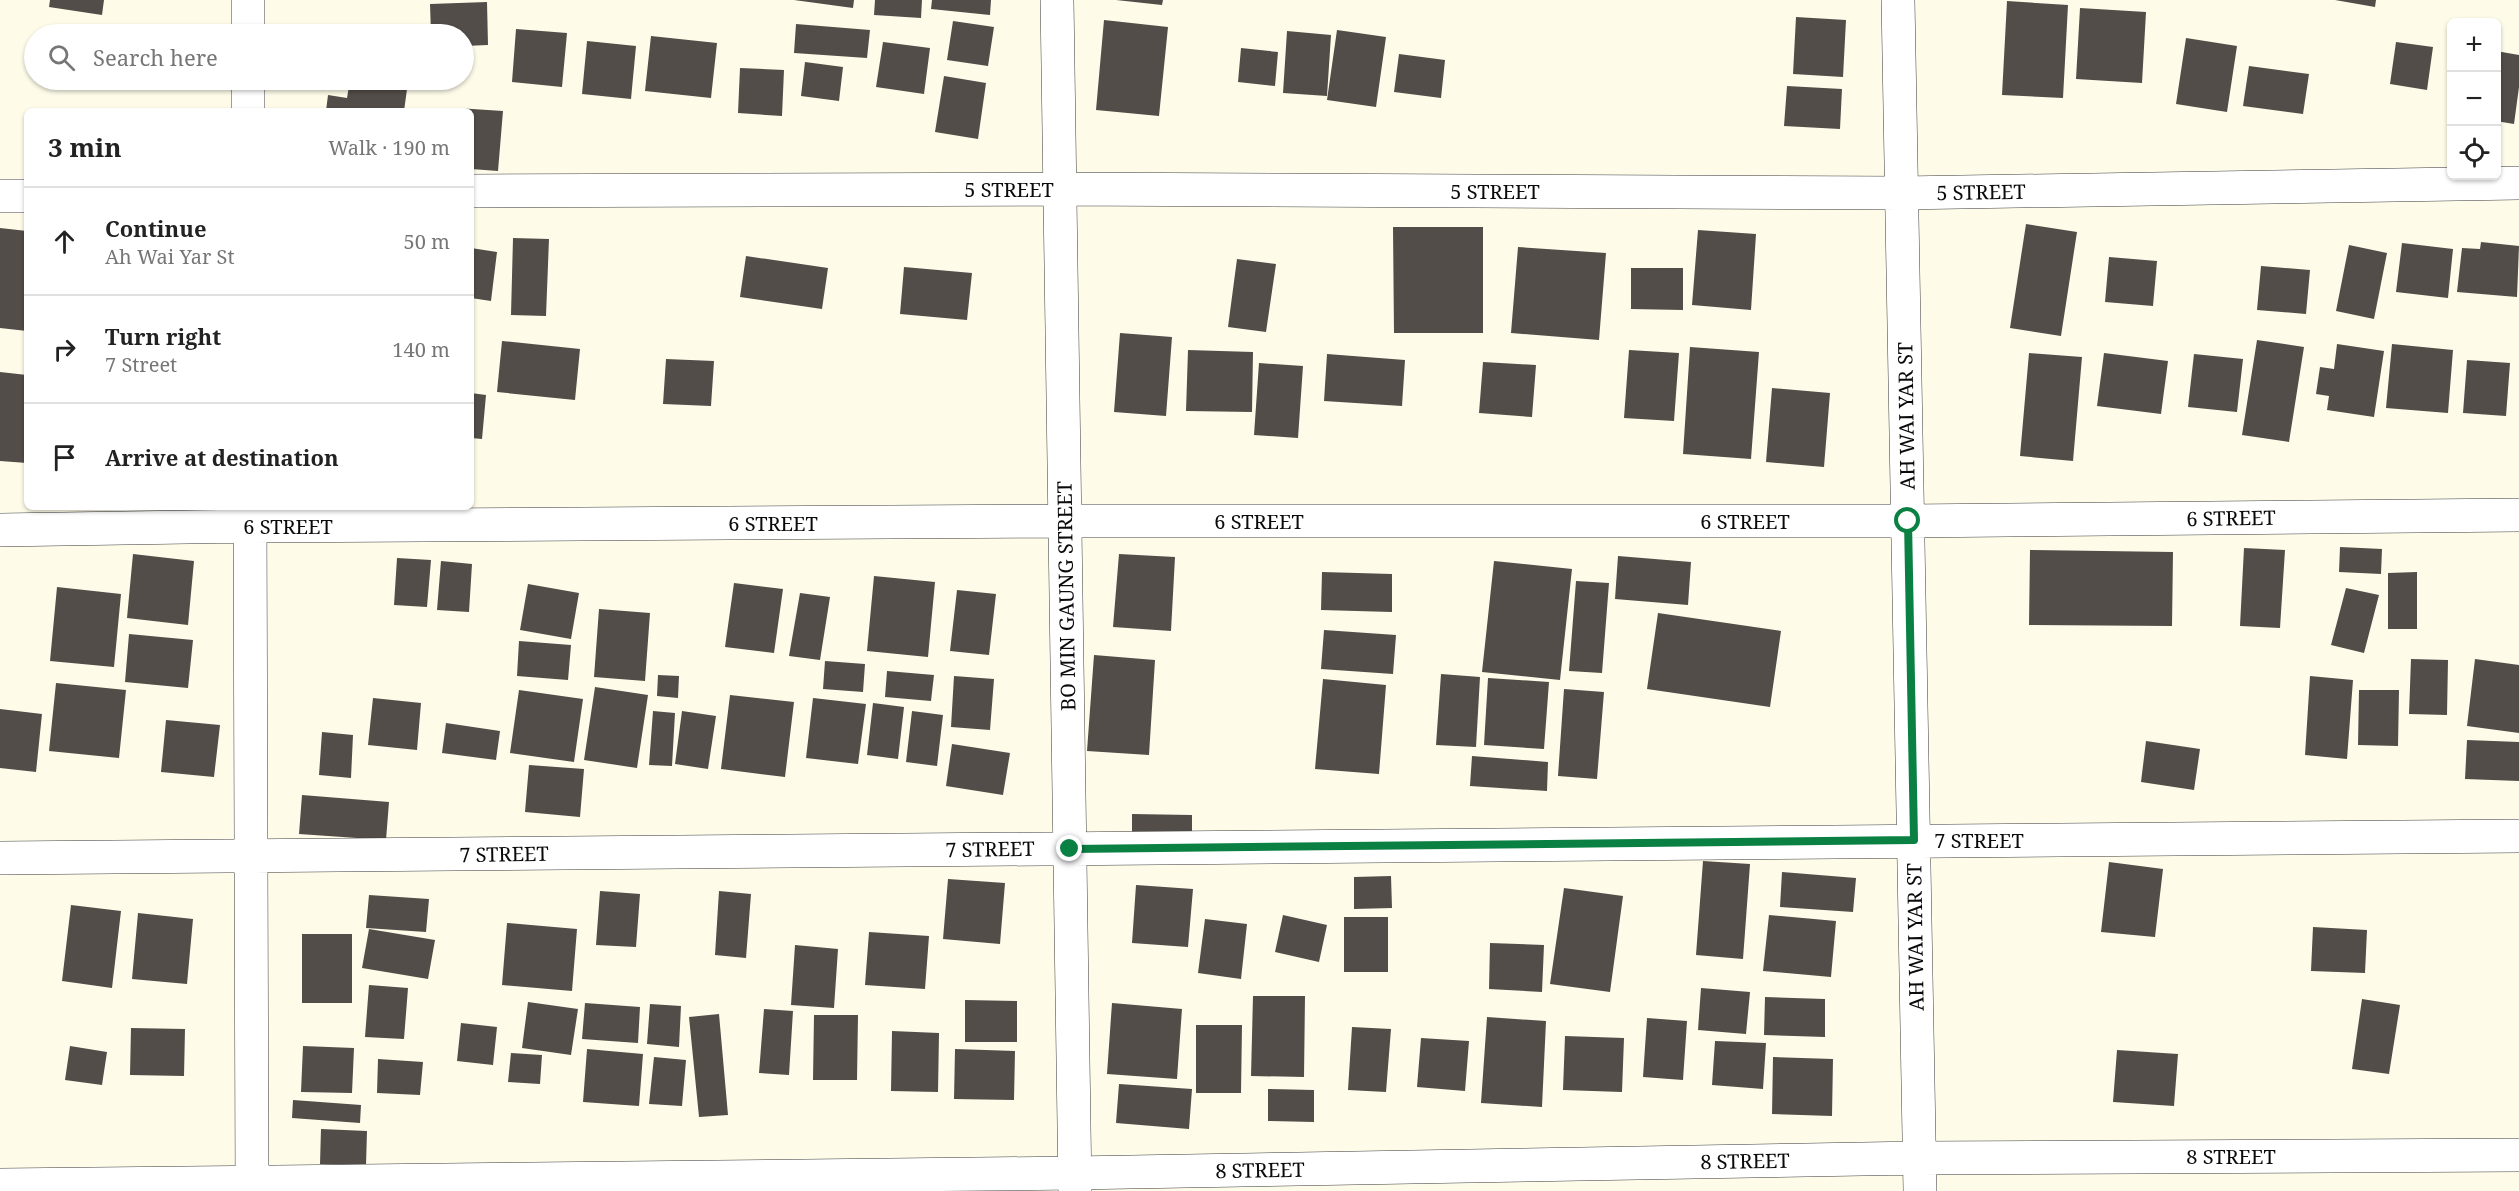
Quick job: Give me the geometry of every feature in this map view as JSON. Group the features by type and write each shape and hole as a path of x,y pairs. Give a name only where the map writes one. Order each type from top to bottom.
{"street":[{"path":"248,0 248,24"},
{"name":"BO MIN GAUNG STREET","path":"1058,0 1075,1182"},
{"name":"AH WAI YAR ST","path":"1898,0 1920,1191"},
{"path":"248,90 248,108"},
{"name":"5 STREET","path":"474,191 1060,189 1902,193 2519,183"},
{"path":"0,196 24,196"},
{"name":"6 STREET","path":"0,530 250,516 1065,521 1908,521 2519,515"},
{"path":"250,516 252,1186"},
{"name":"7 STREET","path":"0,858 2519,836"},
{"name":"8 STREET","path":"0,1185 1075,1182 1919,1158 2519,1155"}],"building":[{"path":"50,0 104,0 102,15 49,7"},
{"path":"794,0 854,0 853,8"},
{"path":"875,0 922,0 921,18 874,15"},
{"path":"932,0 991,0 990,15 931,9"},
{"path":"1116,0 1163,0 1162,5"},
{"path":"2335,0 2376,0 2375,7"},
{"path":"2007,1 2068,5 2063,98 2002,95"},
{"path":"487,2 488,45 474,46 474,24 431,24 430,4"},
{"path":"2080,8 2146,12 2142,83 2076,79"},
{"path":"1796,17 1846,20 1843,77 1793,74"},
{"path":"1104,20 1168,27 1159,116 1096,110"},
{"path":"953,21 994,27 988,66 947,60"},
{"path":"796,24 870,30 867,58 794,53"},
{"path":"516,29 567,33 562,87 512,82"},
{"path":"1337,30 1386,37 1376,107 1327,100"},
{"path":"1287,31 1331,35 1327,96 1283,93"},
{"path":"651,36 717,43 711,98 645,91"},
{"path":"2186,38 2237,46 2227,112 2176,104"},
{"path":"587,41 636,46 631,99 582,94"},
{"path":"883,42 930,48 924,94 876,87"},
{"path":"2396,42 2433,47 2427,90 2390,84"},
{"path":"1241,48 1278,52 1275,86 1238,82"},
{"path":"2501,52 2519,55 2519,87 2514,124 2501,122"},
{"path":"1399,54 1445,60 1441,98 1394,92"},
{"path":"805,62 843,67 839,101 801,96"},
{"path":"2249,66 2309,74 2303,114 2243,106"},
{"path":"740,68 784,70 782,116 738,113"},
{"path":"944,76 986,83 978,139 935,132"},
{"path":"1787,86 1842,89 1840,129 1784,126"},
{"path":"348,90 407,90 404,108 326,108 328,95 347,98"},
{"path":"474,109 503,111 498,171 474,169"},
{"path":"2026,224 2077,232 2061,336 2010,328"},
{"path":"1393,227 1483,227 1483,333 1394,333"},
{"path":"0,228 24,231 24,331 0,328"},
{"path":"1698,230 1756,234 1751,310 1692,305"},
{"path":"513,238 549,239 546,316 511,315"},
{"path":"2481,242 2519,246 2517,297 2457,292 2462,248 2480,249"},
{"path":"2402,243 2453,249 2448,298 2396,292"},
{"path":"2349,245 2387,253 2374,319 2336,311"},
{"path":"1518,247 1606,253 1599,340 1511,333"},
{"path":"474,248 497,252 491,301 474,298"},
{"path":"746,256 828,268 822,309 740,297"},
{"path":"2109,257 2157,261 2153,306 2105,302"},
{"path":"1237,259 1276,264 1266,332 1228,327"},
{"path":"2261,266 2310,270 2306,314 2257,310"},
{"path":"904,267 972,273 967,320 900,314"},
{"path":"1631,268 1683,268 1683,310 1631,309"},
{"path":"1120,333 1172,337 1166,416 1114,412"},
{"path":"2257,340 2304,347 2289,442 2242,435"},
{"path":"502,341 580,349 575,400 497,392"},
{"path":"2337,344 2384,351 2374,417 2327,410 2329,396 2316,394 2320,367 2334,369"},
{"path":"2392,344 2453,350 2448,413 2386,408"},
{"path":"1690,347 1759,352 1751,459 1683,454"},
{"path":"1188,350 1253,352 1252,412 1186,411"},
{"path":"1629,350 1679,353 1674,421 1624,418"},
{"path":"2029,353 2082,357 2073,461 2020,456"},
{"path":"2104,353 2168,361 2161,414 2097,406"},
{"path":"1327,354 1405,360 1402,406 1324,401"},
{"path":"2194,354 2243,359 2237,412 2188,407"},
{"path":"666,359 714,361 711,406 663,404"},
{"path":"2467,360 2510,363 2506,416 2463,413"},
{"path":"1483,362 1536,365 1532,417 1479,413"},
{"path":"1259,363 1303,366 1298,438 1254,435"},
{"path":"0,372 24,375 24,463 0,461"},
{"path":"1772,388 1830,393 1824,467 1766,462"},
{"path":"474,393 486,395 482,439 474,438"},
{"path":"2340,547 2382,549 2381,574 2339,572"},
{"path":"2244,548 2285,550 2280,628 2240,626"},
{"path":"2030,550 2173,552 2172,626 2029,625"},
{"path":"133,554 194,561 188,625 127,618"},
{"path":"1119,554 1175,557 1171,631 1113,627"},
{"path":"1618,556 1691,562 1688,605 1615,599"},
{"path":"397,558 431,560 427,607 394,605"},
{"path":"441,561 472,564 469,612 437,610"},
{"path":"1494,561 1572,569 1560,680 1482,672"},
{"path":"1322,572 1392,574 1392,612 1321,610"},
{"path":"2417,572 2417,629 2388,629 2388,573"},
{"path":"874,576 935,582 928,657 867,651"},
{"path":"1576,581 1609,583 1602,673 1569,671"},
{"path":"734,583 783,589 774,653 725,647"},
{"path":"528,584 579,593 571,639 520,630"},
{"path":"57,587 121,594 114,667 50,661"},
{"path":"2346,588 2379,595 2364,653 2331,645"},
{"path":"957,590 996,594 989,655 950,651"},
{"path":"800,593 830,597 820,660 789,656"},
{"path":"599,609 650,613 645,681 594,677"},
{"path":"1658,613 1781,631 1770,707 1647,689"},
{"path":"1324,630 1396,635 1393,674 1321,669"},
{"path":"129,634 193,640 188,688 125,682"},
{"path":"519,641 571,645 568,680 517,676"},
{"path":"1094,655 1155,660 1149,755 1087,751"},
{"path":"2411,659 2448,660 2447,715 2409,714"},
{"path":"2475,659 2519,665 2519,733 2467,726"},
{"path":"825,661 865,664 863,692 823,689"},
{"path":"887,671 934,675 931,701 885,697"},
{"path":"1441,674 1480,677 1476,747 1436,745"},
{"path":"658,675 679,676 678,698 657,696"},
{"path":"954,676 994,679 990,730 951,727"},
{"path":"2310,676 2353,680 2347,759 2305,755"},
{"path":"1488,678 1549,682 1544,749 1484,745"},
{"path":"1323,679 1386,685 1379,774 1315,769"},
{"path":"56,683 126,690 119,758 49,751"},
{"path":"595,687 648,695 637,768 584,760"},
{"path":"1564,689 1604,692 1597,779 1558,776"},
{"path":"519,690 583,699 574,762 510,753"},
{"path":"2359,690 2399,690 2398,746 2358,745"},
{"path":"730,695 794,702 785,777 721,769"},
{"path":"373,698 421,703 417,750 368,745"},
{"path":"813,698 866,704 858,764 806,758"},
{"path":"873,703 904,707 898,759 867,755"},
{"path":"0,709 42,714 36,772 0,768"},
{"path":"653,711 675,713 672,766 649,765"},
{"path":"682,711 716,716 708,769 675,764"},
{"path":"912,711 943,715 937,766 906,762"},
{"path":"166,720 220,725 214,777 161,772"},
{"path":"446,723 500,731 496,760 442,753"},
{"path":"322,732 353,735 351,778 319,775"},
{"path":"2467,740 2519,742 2519,781 2465,779"},
{"path":"2146,741 2200,749 2194,790 2141,782"},
{"path":"952,744 1010,753 1003,795 946,786"},
{"path":"1472,756 1548,762 1547,791 1470,786"},
{"path":"529,765 584,769 580,817 525,812"},
{"path":"302,795 389,802 386,840 299,834"},
{"path":"1132,814 1192,815 1192,861 1132,861"},
{"path":"1703,861 1750,864 1743,959 1696,955"},
{"path":"2109,862 2163,869 2155,937 2101,932"},
{"path":"1782,872 1856,878 1853,912 1780,907"},
{"path":"1391,876 1392,908 1354,909 1354,877"},
{"path":"948,879 1005,883 1000,944 943,939"},
{"path":"1136,885 1193,889 1188,947 1132,943"},
{"path":"1564,888 1623,896 1610,992 1550,984"},
{"path":"600,891 640,894 636,947 596,945"},
{"path":"719,891 751,894 746,958 715,955"},
{"path":"369,895 429,899 426,932 366,928"},
{"path":"71,905 121,911 112,988 62,981"},
{"path":"138,913 193,919 187,984 132,979"},
{"path":"1283,915 1327,925 1319,962 1275,952"},
{"path":"1769,915 1836,921 1831,977 1763,971"},
{"path":"1344,917 1388,917 1388,972 1344,972"},
{"path":"1205,919 1247,924 1241,979 1198,973"},
{"path":"507,923 577,929 572,991 502,985"},
{"path":"2313,927 2367,930 2365,973 2311,971"},
{"path":"369,929 435,940 428,979 362,968"},
{"path":"869,932 929,936 925,989 865,985"},
{"path":"302,934 352,934 352,1003 302,1003"},
{"path":"1490,943 1544,945 1542,992 1489,989"},
{"path":"795,945 838,949 834,1008 791,1005"},
{"path":"369,985 408,988 404,1039 365,1037"},
{"path":"1701,988 1750,992 1746,1034 1698,1030"},
{"path":"1253,996 1305,996 1304,1077 1251,1076"},
{"path":"1765,997 1825,999 1825,1037 1764,1035"},
{"path":"2362,999 2400,1005 2389,1074 2352,1069"},
{"path":"965,1000 1017,1001 1017,1042 965,1042"},
{"path":"528,1002 578,1009 571,1055 522,1048"},
{"path":"585,1003 640,1007 638,1043 582,1039"},
{"path":"1112,1003 1182,1009 1177,1079 1107,1074"},
{"path":"650,1004 681,1006 679,1047 647,1044"},
{"path":"764,1009 793,1011 789,1075 759,1073"},
{"path":"719,1014 728,1115 699,1117 689,1017"},
{"path":"814,1015 858,1015 857,1080 813,1080"},
{"path":"1487,1017 1546,1021 1542,1107 1481,1103"},
{"path":"1647,1018 1687,1021 1683,1080 1643,1077"},
{"path":"461,1023 497,1027 493,1065 457,1061"},
{"path":"1196,1025 1242,1025 1241,1093 1196,1093"},
{"path":"1352,1027 1391,1029 1386,1092 1348,1090"},
{"path":"131,1028 185,1029 184,1076 130,1075"},
{"path":"892,1031 939,1033 938,1092 891,1091"},
{"path":"1565,1036 1624,1038 1622,1092 1563,1090"},
{"path":"1421,1038 1469,1041 1465,1091 1417,1087"},
{"path":"1715,1041 1766,1043 1763,1089 1712,1085"},
{"path":"70,1046 107,1052 102,1085 65,1080"},
{"path":"303,1046 354,1048 352,1093 301,1092"},
{"path":"587,1049 643,1054 639,1106 583,1102"},
{"path":"955,1049 1015,1051 1014,1100 954,1099"},
{"path":"2117,1050 2178,1054 2174,1106 2113,1102"},
{"path":"511,1053 542,1055 540,1084 508,1082"},
{"path":"654,1057 686,1060 682,1106 649,1104"},
{"path":"1773,1057 1833,1059 1832,1116 1772,1114"},
{"path":"378,1059 423,1062 420,1095 377,1093"},
{"path":"1119,1084 1192,1089 1189,1129 1116,1123"},
{"path":"1268,1089 1314,1090 1314,1122 1268,1121"},
{"path":"293,1100 361,1105 360,1123 292,1118"},
{"path":"321,1129 367,1131 366,1166 320,1164"}],"route":[{"path":"1070,849 1914,840 1908,521"}]}
